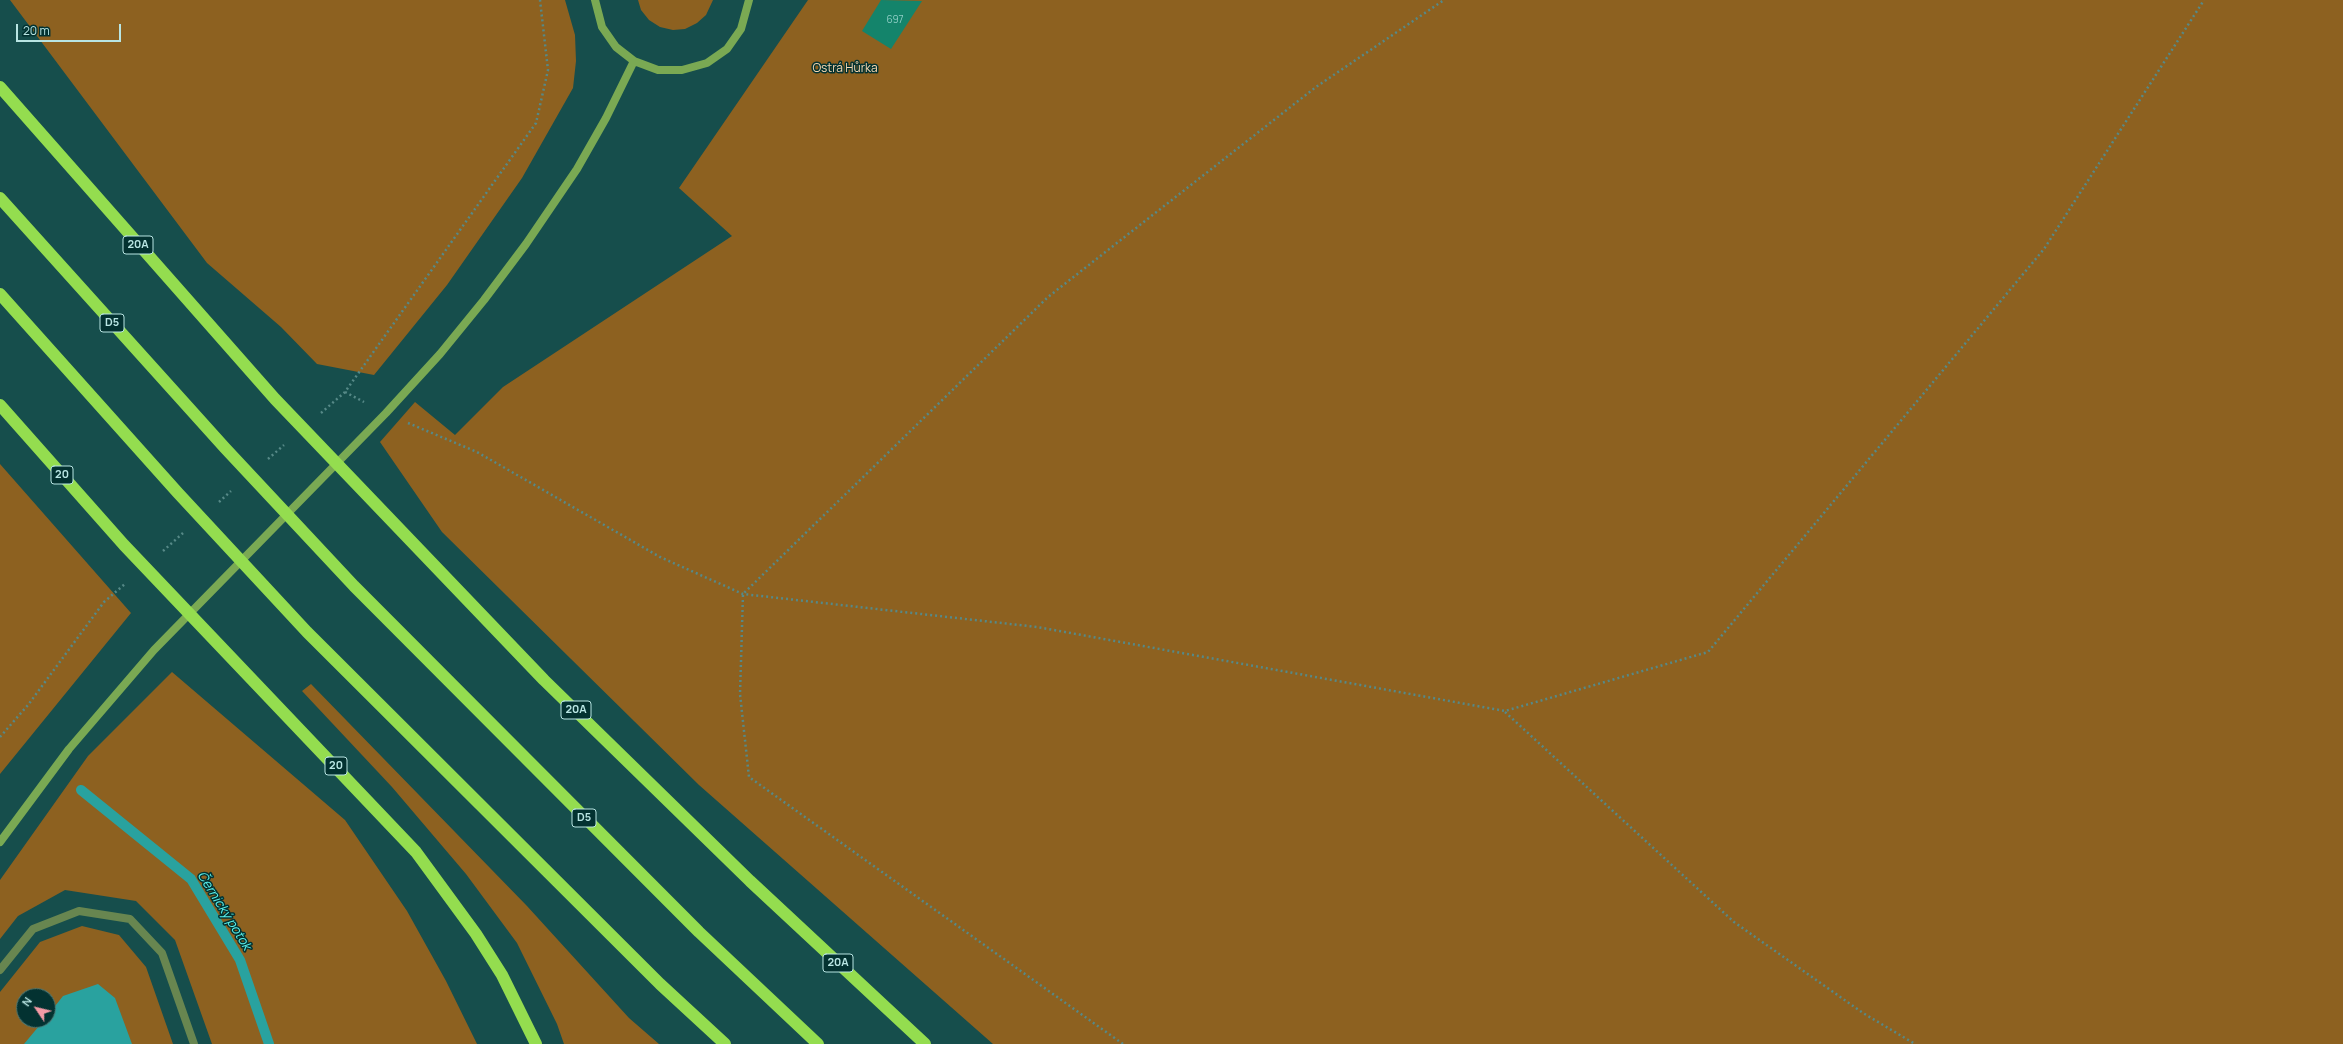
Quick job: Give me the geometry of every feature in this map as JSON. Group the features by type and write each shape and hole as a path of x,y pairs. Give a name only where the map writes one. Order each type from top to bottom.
{"highway":[{"name":"20A","path":"1,88 275,399 544,680 750,881 925,1044"},
{"name":"D5","path":"0,198 225,448 354,586 699,932 818,1044"},
{"path":"0,294 178,493 307,632 660,984 725,1044"},
{"name":"20","path":"0,405 124,545 416,852 476,934 502,975 536,1044"}],"main road":[{"path":"595,0 602,27 616,47 634,61 658,70 682,70 707,63 727,49 741,29 749,0"},
{"path":"0,842 69,749 154,650 386,413 440,354 526,244 577,169 606,118 634,61"}],"lane":[{"path":"0,970 33,929 79,911 130,919 162,953 194,1044"}],"path":[{"path":"345,392 536,123 548,70 540,0"},
{"path":"1123,1044 749,777 740,694 743,594 1048,297 1316,87 1444,0"},
{"path":"386,413 477,452 660,557 743,594 1037,627 1504,711 1708,652 2044,249 2204,0"},
{"path":"1504,711 1734,922 1863,1012 1915,1044"}],"green space":[{"path":"10,0 565,0 575,35 576,61 573,88 522,178 447,285 374,375 317,364 281,327 207,263"},
{"path":"638,0 713,0 706,15 697,23 685,29 673,30 660,27 649,20 641,10"},
{"name":"Ostrá Hůrka","path":"808,0 2343,0 2343,1044 993,1044 699,785 442,532 380,442 415,402 455,435 503,387 732,236 679,188"},
{"path":"0,464 131,613 0,774"},
{"path":"172,672 345,820 407,911 446,981 477,1044 212,1044 175,940 136,901 65,890 18,916 0,939 0,880 88,756"},
{"path":"311,684 527,906 629,1018 659,1044 564,1044 557,1024 517,943 466,874 392,787 302,691"},
{"path":"82,926 119,935 146,967 173,1044 0,1044 0,992 40,942"}],"water":[{"path":"98,984 115,998 132,1044 24,1044 37,1028 56,1028 56,1005 63,996"}],"building":[{"path":"881,0 922,1 891,49 862,31"}],"waterway":[{"name":"Černický potok","path":"81,790 191,879 240,960 269,1044"}]}
